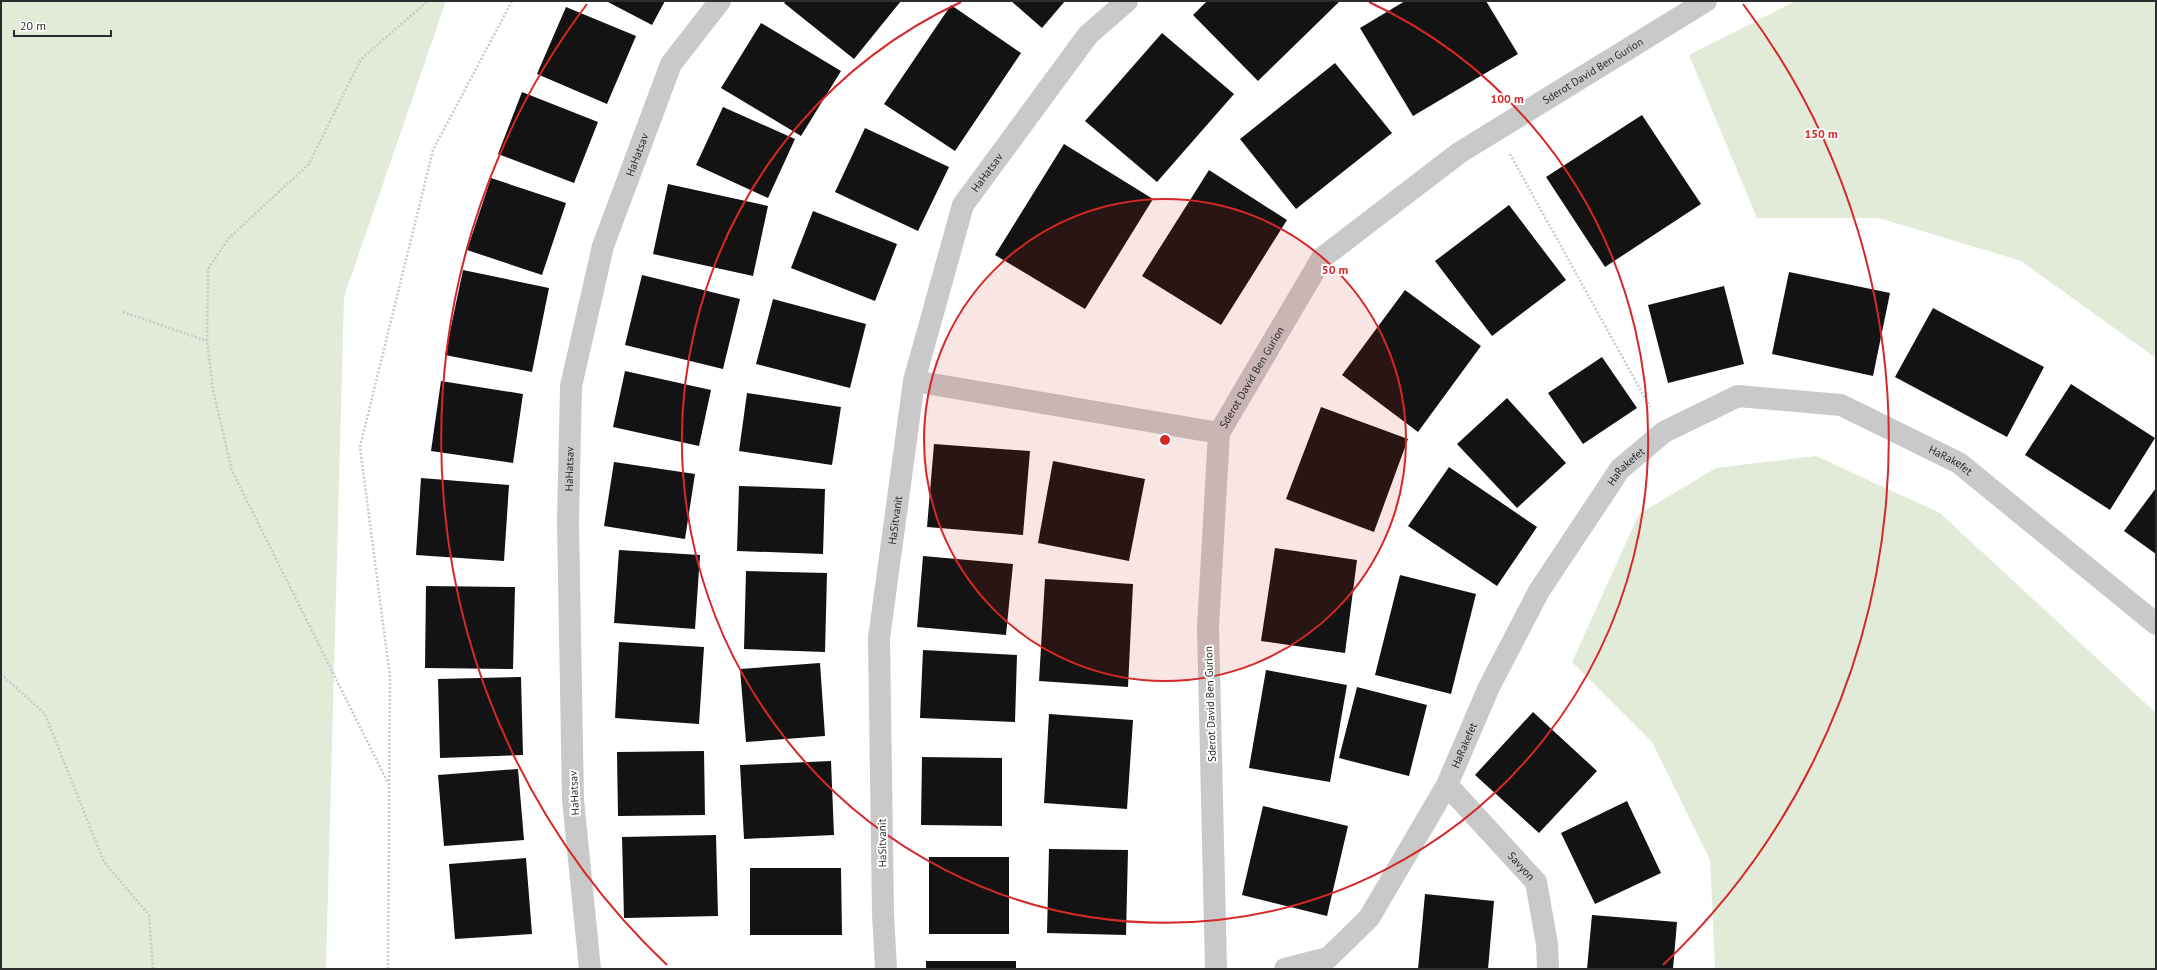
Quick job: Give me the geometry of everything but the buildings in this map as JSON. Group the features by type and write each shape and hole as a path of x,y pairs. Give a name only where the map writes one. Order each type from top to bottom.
{"street":[{"name":"HaHatsav","path":"590,969 573,800 568,522 571,386 603,246 671,64 720,1"},
{"name":"HaHatsav","path":"914,381 963,205 1088,36 1127,1"},
{"name":"Sderot David Ben Gurion","path":"1216,969 1208,627 1219,432 1322,258 1459,152 1706,1"},
{"path":"914,381 1219,432"},
{"name":"HaSitvanit","path":"886,969 883,906 879,638 914,381"},
{"name":"HaRakefet","path":"1285,969 1328,958 1369,918 1447,785 1489,687 1539,591 1620,469 1664,432 1738,396 1841,405 1959,462 2156,624"},
{"name":"Savyon","path":"1447,785 1536,882 1547,944 1548,969"}],"path":[{"path":"389,785 232,471 213,390 207,341 208,269 230,238 309,164 361,59 428,1"},
{"path":"388,969 390,677 360,447 433,150 512,1"},
{"path":"1497,129 1664,432"},
{"path":"122,312 207,341"},
{"path":"1,674 45,714 104,862 149,915 153,969"}],"green space":[{"path":"1,1 446,1 344,297 326,969 1,969"},
{"path":"1796,1 2156,1 2156,358 2021,261 1879,218 1757,218 1689,55"},
{"path":"1816,456 1940,513 2156,713 2156,969 1715,969 1710,860 1652,742 1572,662 1639,514 1716,468"}]}
